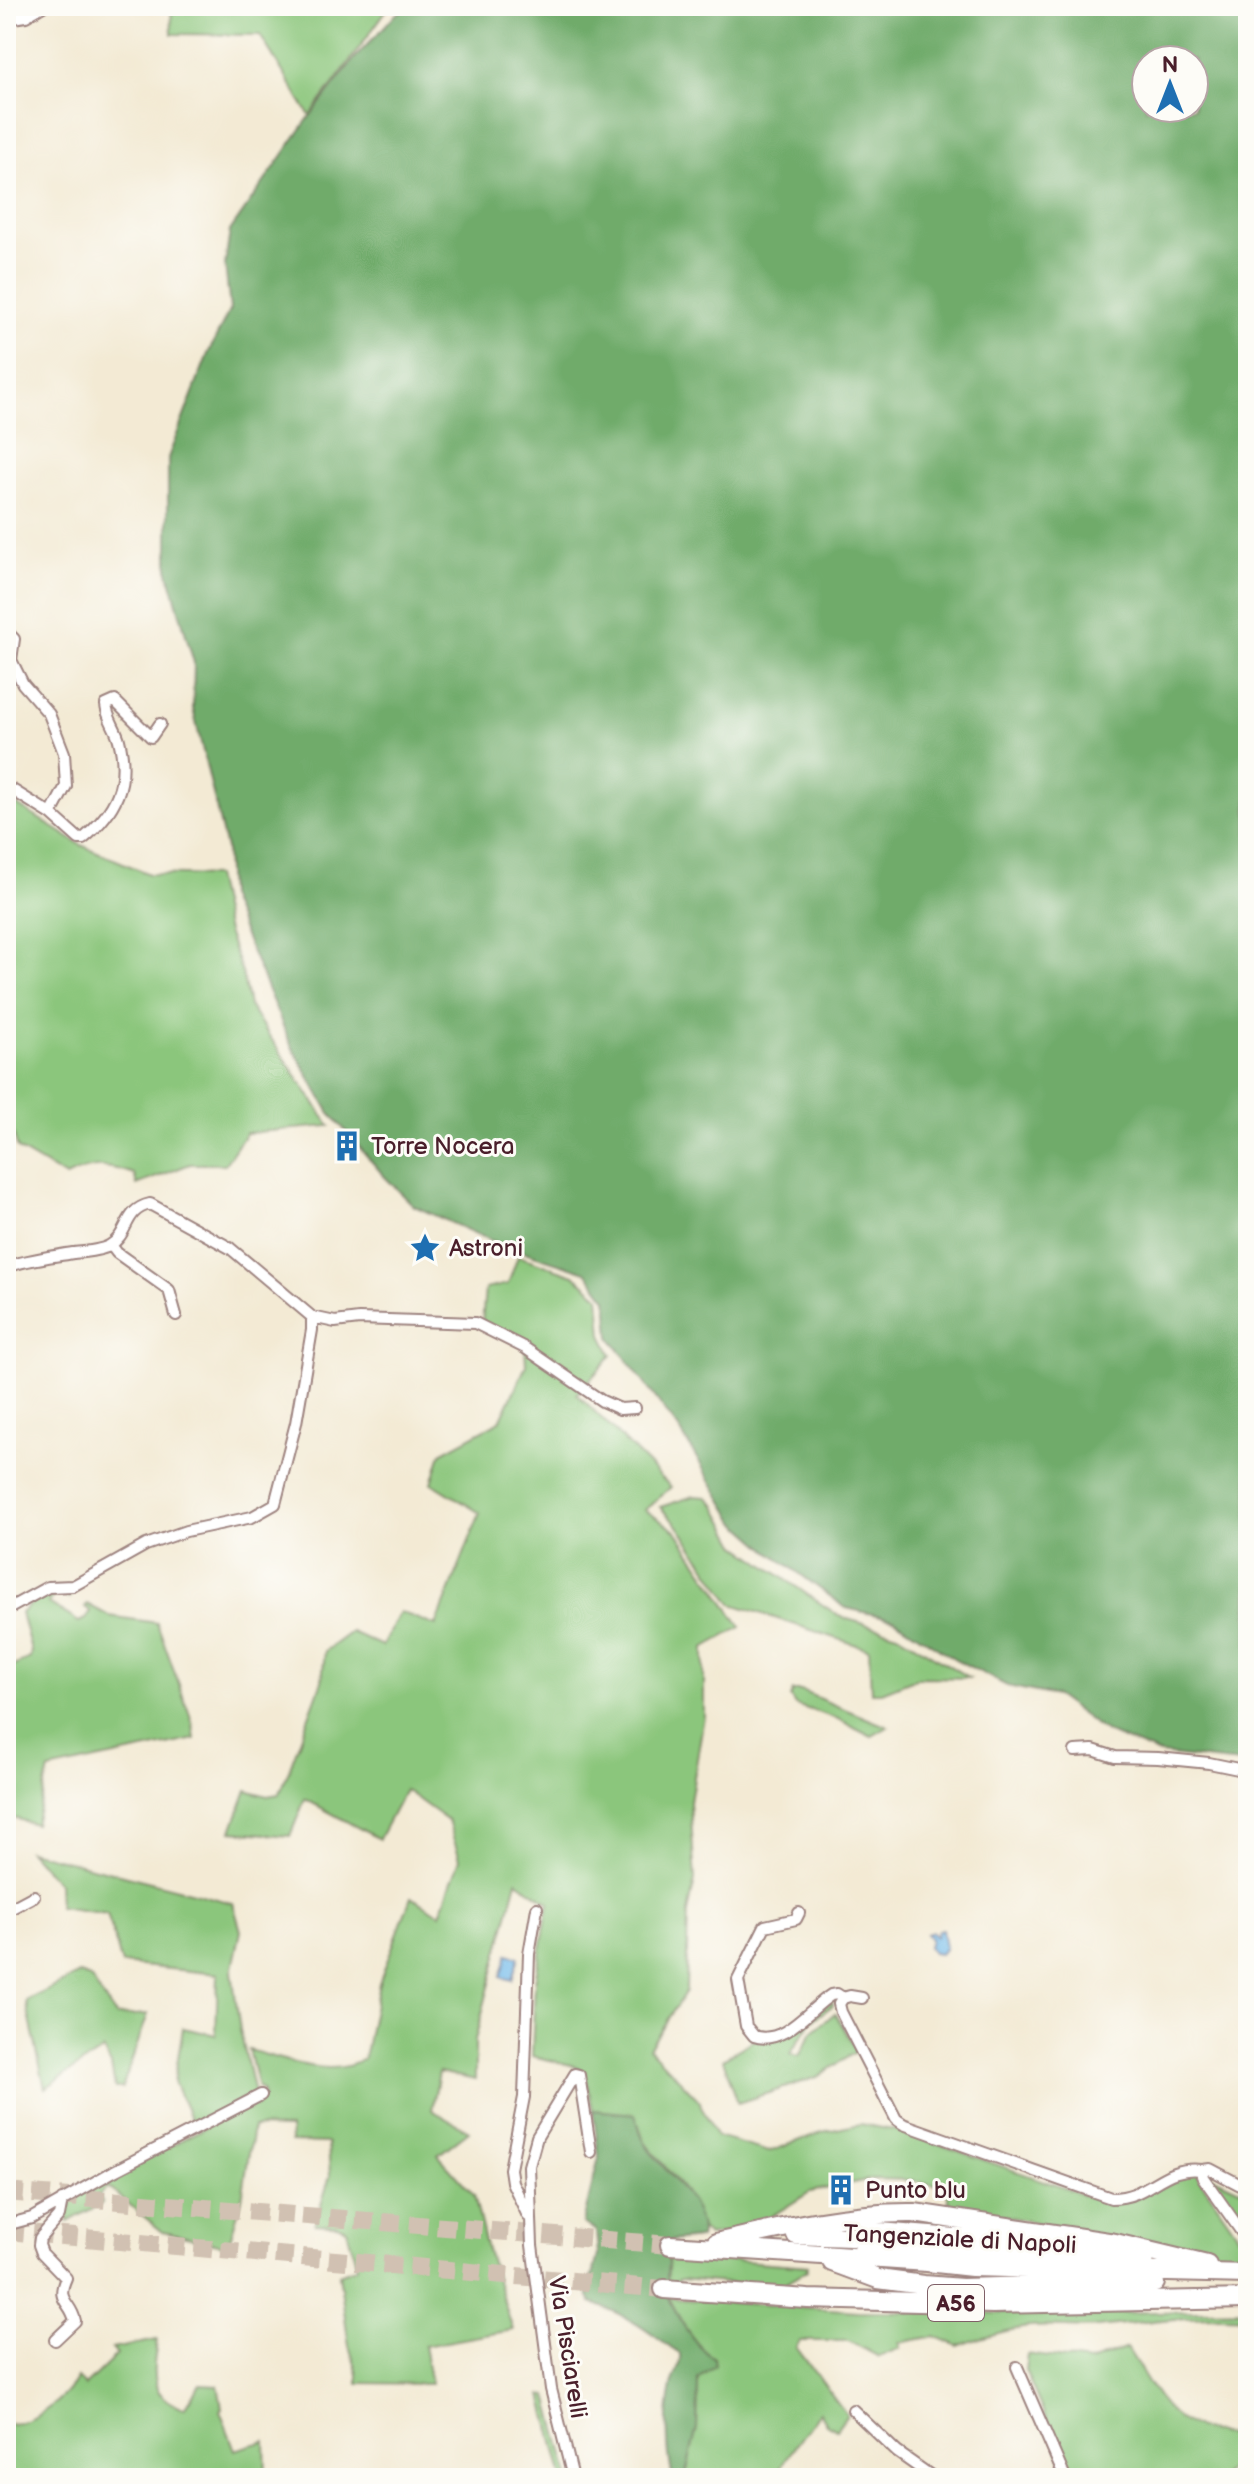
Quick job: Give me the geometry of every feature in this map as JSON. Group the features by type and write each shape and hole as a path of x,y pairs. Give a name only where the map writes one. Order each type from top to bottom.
{"highway":[{"path":"699,2247 777,2229 889,2213 914,2213 1051,2232 1224,2271"},
{"path":"826,2222 911,2219 1160,2256"},
{"path":"799,2226 930,2227 1160,2256"},
{"path":"777,2229 929,2235 1160,2256"},
{"path":"736,2238 875,2238 1160,2256"},
{"path":"736,2238 979,2261 1224,2271"},
{"name":"Tangenziale di Napoli","path":"670,2245 972,2267 1224,2271"},
{"path":"813,2255 866,2265 947,2273 1224,2271"},
{"path":"813,2255 878,2279 962,2288 1186,2282 1224,2271"},
{"name":"A56","path":"664,2289 808,2299 993,2304 1248,2299"}],"street":[{"path":"6,19 26,16 43,6"},
{"path":"6,631 14,639 11,660 23,684 49,714 64,753 66,786 51,814"},
{"path":"6,786 51,814 79,839 83,839 113,806 122,790 119,739 106,705 115,701 151,737 160,724"},
{"path":"6,1267 25,1260 111,1245 123,1231 133,1211 150,1204 230,1248 312,1317 335,1322 359,1319 475,1323 525,1348 602,1401 620,1409 635,1408"},
{"path":"111,1245 117,1253 169,1290 176,1315"},
{"path":"6,1610 48,1587 73,1586 146,1545 186,1531 252,1517 275,1504 296,1423 312,1317"},
{"path":"1075,1751 1093,1750 1115,1757 1209,1763 1248,1771"},
{"path":"6,1911 34,1896"},
{"path":"530,2222 512,2182 510,2169 526,2086 529,1954 537,1908"},
{"path":"799,1913 796,1919 765,1926 742,1969 738,1980 746,2026 754,2036 772,2037 793,2026 831,1995 837,1994 843,1998"},
{"path":"862,1998 843,1998 839,2004 841,2012 896,2119 903,2124 1111,2198 1137,2194 1179,2169 1210,2169 1248,2189"},
{"path":"530,2222 531,2152 575,2074 579,2075 591,2152"},
{"path":"6,2225 32,2218 261,2095"},
{"path":"1202,2170 1202,2176 1248,2241"},
{"path":"55,2340 75,2321 75,2317 61,2297 66,2278 42,2253 39,2245 40,2238 59,2216 62,2200"},
{"name":"Via Pisciarelli","path":"530,2222 551,2389 573,2478"},
{"path":"1017,2367 1065,2478"},
{"path":"853,2410 897,2452 934,2478"}],"green space":[{"path":"171,6 394,6 386,11 310,116 260,35 172,34"},
{"path":"408,6 1248,6 1248,1764 1160,1754 1106,1732 1056,1696 1007,1686 955,1659 894,1619 846,1608 769,1551 735,1521 681,1432 610,1337 607,1299 586,1272 494,1242 414,1206 330,1113 291,1045 228,896 226,849 193,709 194,663 168,572 168,458 208,354 230,309 225,265 230,231 355,58 395,15"},
{"path":"6,798 81,845 149,874 215,876 227,932 242,973 249,1006 330,1126 246,1133 225,1164 190,1164 137,1185 134,1174 107,1167 84,1169 66,1177 18,1149 6,1110"},
{"path":"518,1256 574,1275 599,1296 602,1335 612,1355 577,1394 671,1487 645,1510 676,1531 741,1627 704,1648 704,1716 690,1802 695,1880 688,1913 686,1991 649,2048 697,2098 717,2137 769,2152 822,2132 861,2124 904,2132 1107,2203 1138,2198 1170,2176 1198,2169 1199,2178 1248,2249 1248,2262 1135,2243 949,2204 946,2187 911,2180 872,2179 810,2192 767,2219 728,2233 708,2236 702,2230 686,2193 644,2140 635,2115 593,2110 585,2072 571,2065 532,2056 535,1982 549,1903 517,1881 475,2040 475,2080 439,2072 432,2110 469,2131 438,2155 474,2195 487,2250 513,2330 424,2346 431,2384 358,2383 349,2346 339,2274 357,2267 347,2229 337,2225 315,2224 330,2176 328,2143 291,2142 290,2128 253,2127 242,2199 228,2246 163,2232 108,2187 99,2195 102,2203 68,2222 64,2202 264,2096 258,2088 249,2050 323,2068 351,2065 364,2059 379,1983 411,1897 440,1914 460,1859 448,1821 405,1790 379,1839 305,1799 290,1836 232,1831 247,1790 267,1796 279,1794 322,1681 325,1651 351,1632 382,1646 400,1612 436,1626 480,1513 432,1483 441,1453 500,1421 526,1366 525,1345 482,1324 485,1289 508,1284"},
{"path":"694,1496 707,1497 716,1506 738,1546 841,1617 898,1634 969,1678 919,1677 882,1692 871,1692 869,1649 732,1604 678,1526 660,1507"},
{"path":"69,1590 73,1593 68,1598 58,1591"},
{"path":"58,1591 49,1603 79,1622 87,1618 90,1611 85,1607 87,1604 109,1616 157,1623 193,1724 195,1739 49,1770 35,1824 6,1816 6,1776 13,1774 6,1741 6,1670 30,1658 31,1650 21,1613 42,1593"},
{"path":"793,1691 801,1691 888,1727 872,1736 838,1719 795,1705 790,1697"},
{"path":"29,1851 233,1903 241,1931 232,1972 240,2030 254,2093 194,2127 174,2082 183,2028 216,2035 218,1974 122,1964 107,1914 59,1907 58,1883"},
{"path":"79,1974 90,1978 116,2016 148,2014 122,2088 115,2088 111,2065 103,2050 45,2088 26,2001"},
{"path":"832,2001 833,2005 812,2021 790,2054 799,2056 812,2032 835,2013 857,2051 817,2077 738,2103 723,2059 754,2040 770,2041"},
{"path":"593,2110 635,2114 643,2139 689,2199 700,2225 700,2238 670,2241 667,2273 668,2292 674,2309 693,2338 714,2358 715,2365 698,2379 697,2428 685,2478 673,2478 668,2444 670,2397 680,2355 628,2319 592,2303 588,2295 598,2255 596,2231 583,2223 599,2157"},
{"path":"1212,2176 1248,2193 1248,2230 1211,2179"},
{"path":"669,2251 680,2256 808,2266 807,2270 782,2285 770,2287 681,2279 667,2286"},
{"path":"668,2296 858,2311 1062,2314 1248,2310 1248,2318 1192,2318 1090,2327 1030,2327 993,2334 958,2346 935,2336 899,2343 900,2348 879,2357 849,2341 800,2341 796,2347 847,2415 836,2430 826,2424 819,2412 773,2478 685,2478 697,2428 698,2379 714,2358 693,2339"},
{"path":"157,2340 155,2382 163,2397 184,2408 200,2384 218,2385 220,2410 235,2450 265,2441 266,2478 6,2478 6,2423 25,2421 46,2410 65,2394 77,2378 85,2386 117,2355 112,2349"},
{"path":"1127,2348 1160,2399 1176,2416 1200,2429 1248,2439 1248,2478 1243,2478 1230,2468 1221,2478 1068,2478 1025,2370 1027,2354 1090,2362"},
{"path":"542,2395 548,2396 570,2478 563,2478"}],"water":[{"path":"942,1930 945,1948 940,1954 933,1953 928,1948 930,1939 926,1934 931,1932 936,1937 937,1931"},
{"path":"508,1954 519,1957 512,1980 501,1977"}],"tunnel":[{"path":"6,2192 670,2245"},
{"path":"6,2231 664,2289"}],"place":[{"name":"Torre Nocera","path":"347,1146"},
{"name":"Astroni","path":"425,1248"},
{"name":"Punto blu","path":"841,2190"}]}
